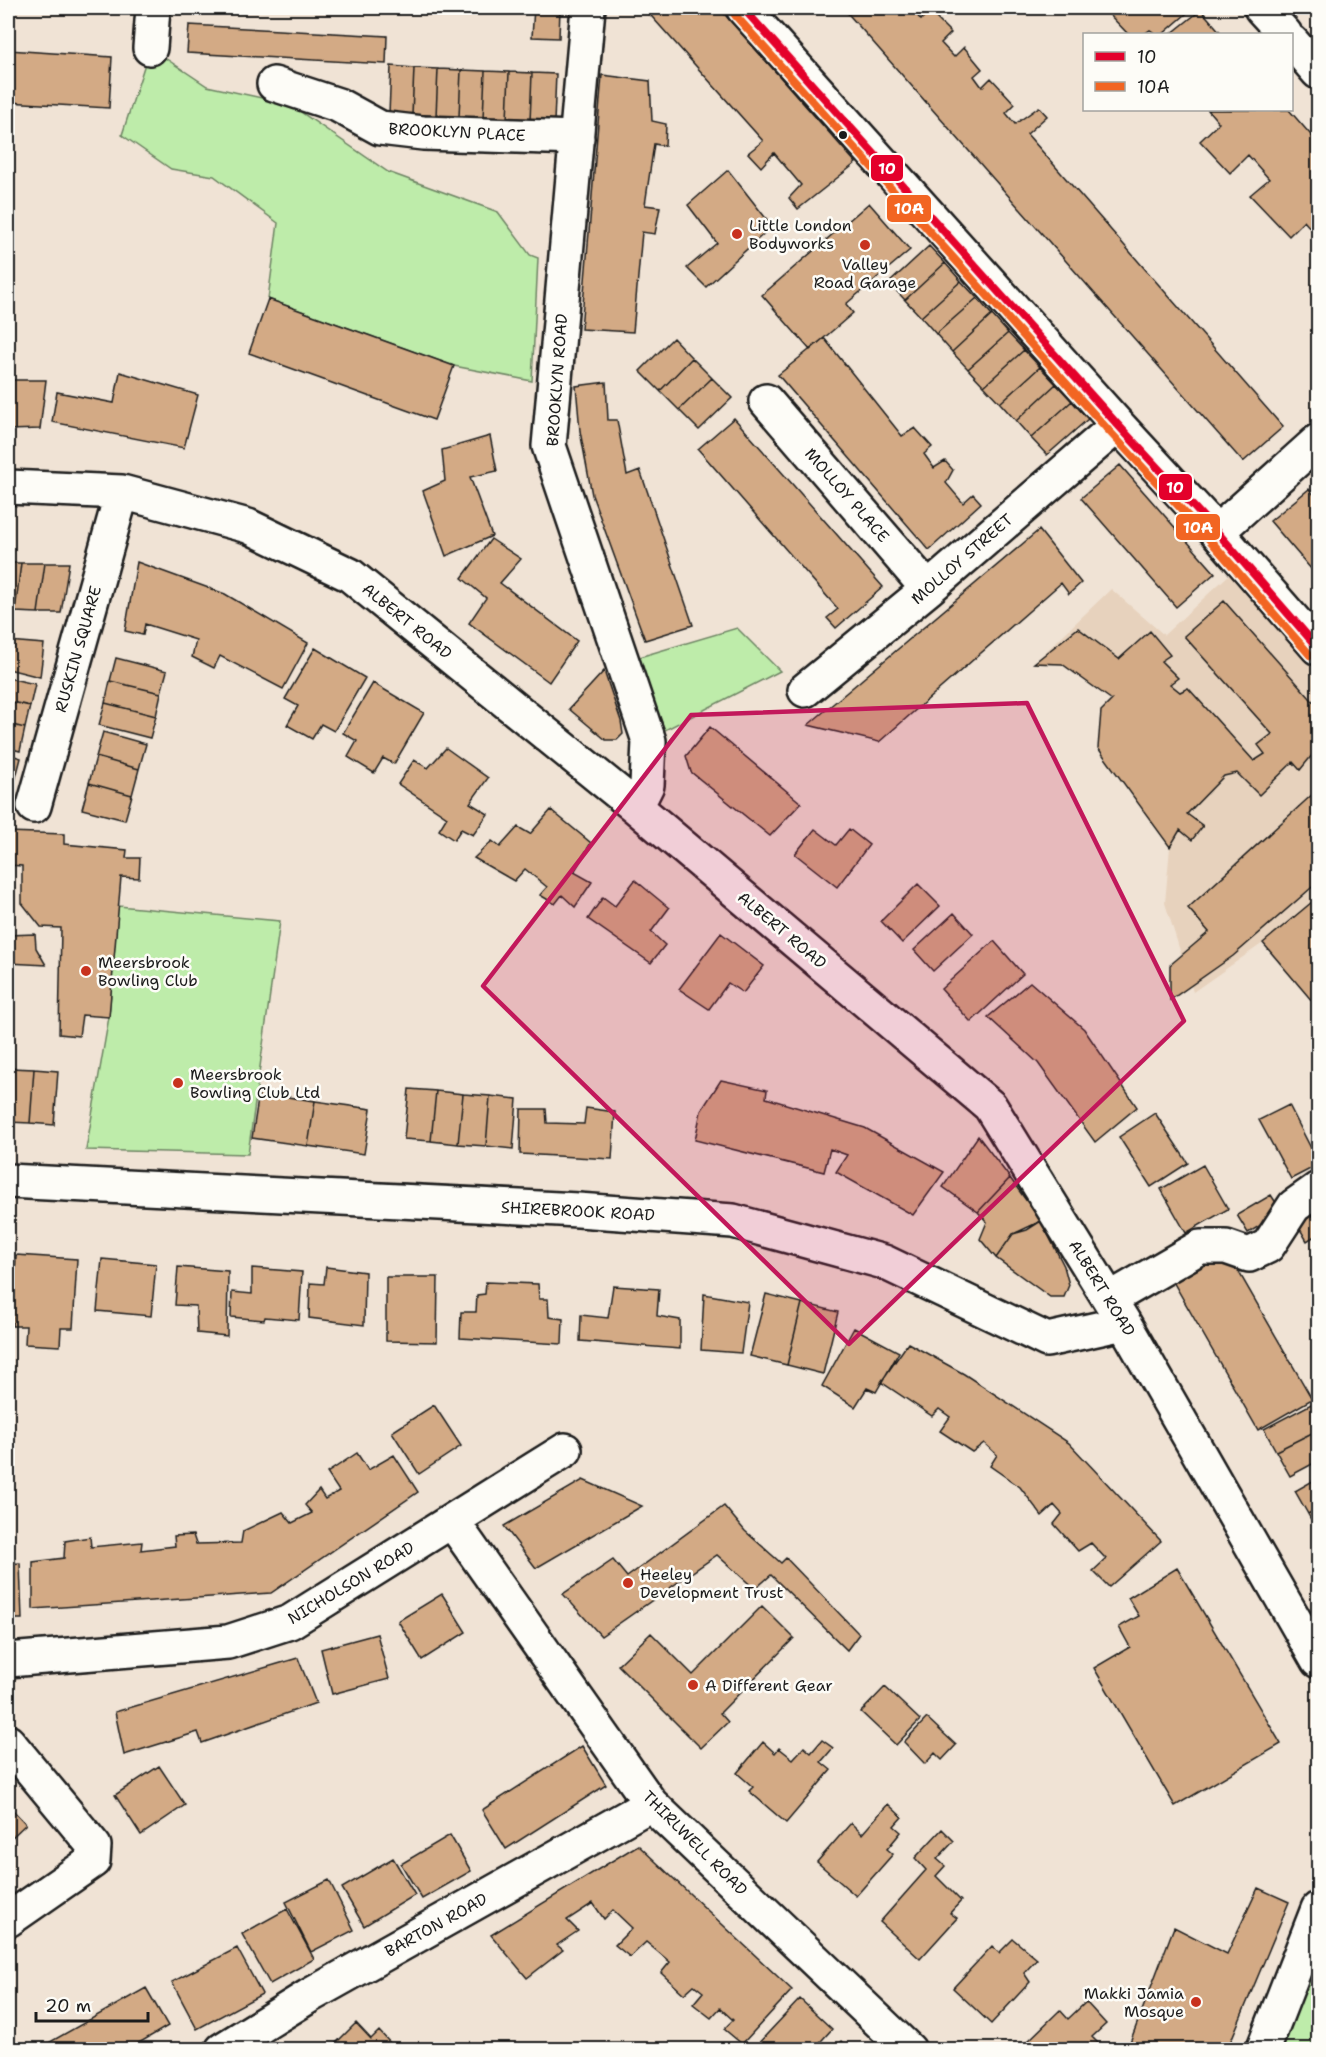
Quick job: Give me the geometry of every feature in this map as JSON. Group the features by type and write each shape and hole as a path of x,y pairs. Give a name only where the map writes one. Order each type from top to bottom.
{"street":[{"path":"150,48 153,8"},
{"name":"BROOKLYN ROAD","path":"588,8 549,446 650,741 647,785 636,807"},
{"path":"743,8 1217,532 1318,648"},
{"path":"1261,8 1283,33"},
{"path":"1293,43 1318,72"},
{"name":"BROOKLYN PLACE","path":"274,84 338,105 380,128 423,133 576,138"},
{"name":"MOLLOY PLACE","path":"766,401 928,588"},
{"name":"MOLLOY STREET","path":"805,690 1118,425"},
{"path":"1217,532 1318,441"},
{"name":"ALBERT ROAD","path":"8,487 122,492 248,526 350,575 636,807 990,1106 1117,1311 1318,1661"},
{"name":"RUSKIN SQUARE","path":"33,806 122,492"},
{"name":"SHIREBROOK ROAD","path":"8,1181 578,1210 733,1221 884,1262 1047,1340 1117,1311 1200,1247 1226,1247 1249,1255 1268,1246 1294,1206 1318,1189"},
{"name":"NICHOLSON ROAD","path":"8,1660 228,1642 290,1622 565,1450"},
{"name":"THIRLWELL ROAD","path":"452,1521 651,1804 909,2049"},
{"path":"8,1742 94,1846 93,1861 8,1920"},
{"name":"BARTON ROAD","path":"222,2049 309,1996 651,1804"},
{"path":"1263,2049 1318,1909"}],"highlighted area":[{"path":"1027,703 1184,1021 849,1344 483,986 691,715"}],"shaded area":[{"path":"1232,572 1318,666 1318,1008 1263,943 1193,992 1165,903 1170,847 1098,748 1101,711 1112,700 1062,664 1034,663 1111,589 1164,635"}],"green space":[{"path":"150,48 207,86 289,104 388,172 498,212 530,255 538,258 532,381 454,366 268,299 278,223 214,176 171,169 122,135"},
{"path":"737,628 780,671 665,730 636,658"},
{"name":"Meersbrook Bowling Club Ltd","path":"118,906 280,921 248,1154 86,1150 109,1017"},
{"path":"1318,1950 1318,2049 1279,2050"}],"building":[{"path":"534,8 560,8 559,38 532,37"},
{"path":"644,8 719,8 856,163 798,209 789,198 801,185 774,153 761,167 748,153 763,141"},
{"path":"843,8 911,8 921,20 929,11 951,33 941,43 954,57 964,47 982,69 974,76 982,87 991,78 1015,104 1006,113 1015,124 1039,107 1047,116 1027,134 1283,427 1243,462"},
{"path":"1112,8 1193,8 1164,33 1154,33 1150,30 1146,33 1127,33 1107,12"},
{"path":"1201,10 1221,33 1172,33"},
{"path":"189,25 387,36 386,64 187,53"},
{"path":"8,50 112,57 109,108 8,102"},
{"path":"391,66 414,68 412,115 389,114"},
{"path":"414,68 438,69 436,116 412,115"},
{"path":"438,69 461,70 459,117 436,116"},
{"path":"461,70 485,71 483,119 459,117"},
{"path":"485,71 509,72 507,120 483,119"},
{"path":"509,72 532,73 530,121 507,120"},
{"path":"532,73 556,74 554,122 530,121"},
{"path":"602,75 650,81 652,121 666,124 665,146 654,144 645,205 660,207 655,234 642,232 633,332 581,329"},
{"path":"1209,111 1290,111 1318,143 1318,237 1304,221 1289,236 1250,195 1269,179 1248,155 1230,173 1200,141 1219,123"},
{"name":"Little London Bodyworks","path":"728,170 772,226 706,287 687,268 717,243 688,205"},
{"path":"869,203 910,250 846,304 853,313 810,350 762,295"},
{"path":"929,246 945,263 905,300 889,283"},
{"path":"945,263 961,281 921,317 905,300"},
{"path":"961,281 977,298 936,334 921,317"},
{"path":"977,298 992,315 952,352 936,334"},
{"path":"268,299 454,366 434,420 249,353"},
{"path":"992,315 1008,333 968,369 952,352"},
{"path":"1008,333 1024,350 984,386 968,369"},
{"path":"673,338 692,358 660,391 640,371"},
{"path":"824,338 902,436 915,428 932,447 924,454 934,468 945,461 953,470 946,483 963,503 973,494 981,503 929,550 778,375"},
{"path":"1024,350 1040,367 1000,403 984,386"},
{"path":"692,358 712,378 679,410 660,391"},
{"path":"8,367 14,367 12,380 46,380 40,429 8,430"},
{"path":"1040,367 1056,384 1016,421 1000,403"},
{"path":"120,372 198,395 184,448 52,422 57,392 114,403"},
{"path":"712,378 732,398 699,430 679,410"},
{"path":"606,382 608,420 617,420 627,475 640,470 693,625 645,640 592,495 580,431 576,386"},
{"path":"1056,384 1072,401 1031,438 1016,421"},
{"path":"1072,401 1088,419 1047,455 1031,438"},
{"path":"734,418 883,587 836,628 827,618 838,609 698,449"},
{"path":"490,436 497,471 470,477 492,536 446,556 423,491 445,481 442,450"},
{"path":"1120,465 1215,573 1176,607 1081,498"},
{"path":"1309,489 1318,499 1318,577 1270,521"},
{"path":"1039,530 1081,583 1069,594 1061,583 879,742 808,725"},
{"path":"491,539 521,559 500,583 577,641 549,682 469,623 486,598 462,578"},
{"path":"137,562 225,594 308,643 283,689 220,656 214,668 192,657 196,640 145,624 143,635 125,631"},
{"path":"8,563 21,563 15,612 8,612"},
{"path":"21,563 45,563 38,613 15,612"},
{"path":"45,563 69,563 61,613 38,613"},
{"path":"1224,601 1318,707 1318,748 1300,770 1293,762 1259,795 1237,773 1224,776 1187,814 1203,826 1192,840 1180,830 1170,847 1098,748 1101,711 1112,700 1062,664 1034,663 1078,628 1119,659 1150,631 1170,655 1161,661 1178,678 1170,684 1180,692 1188,688 1254,761 1265,754 1258,745 1272,734 1184,636"},
{"path":"8,641 44,644 40,677 8,669"},
{"path":"315,648 365,678 334,731 321,724 312,739 287,725 298,706 285,699"},
{"path":"116,658 167,671 161,693 110,681"},
{"path":"604,671 621,721 623,734 617,740 606,740 569,709"},
{"path":"8,678 35,684 30,706 8,701"},
{"path":"110,681 161,693 156,716 105,703"},
{"path":"373,683 424,713 394,764 383,758 374,773 348,757 357,741 343,733"},
{"path":"8,701 30,706 25,728 8,724"},
{"path":"105,703 156,716 150,738 99,725"},
{"path":"8,724 25,728 20,751 8,748"},
{"path":"710,727 801,803 770,836 691,772 686,756"},
{"path":"103,732 146,744 139,769 96,757"},
{"path":"446,748 488,778 470,803 488,814 473,835 461,829 454,840 439,830 447,817 398,784 414,760 428,768"},
{"path":"8,754 21,758 16,777 8,775"},
{"path":"96,757 139,769 132,795 89,783"},
{"path":"8,775 16,777 11,796 8,796"},
{"path":"89,783 132,795 125,820 82,809"},
{"path":"1315,792 1318,796 1318,882 1233,956 1170,1000 1170,965 1209,932 1188,908"},
{"path":"551,810 591,843 574,872 592,882 575,907 562,895 555,904 540,895 547,887 525,869 514,881 474,858 492,841 500,847 518,827 530,834"},
{"path":"815,829 836,845 849,829 869,845 837,887 795,854"},
{"name":"Meersbrook Bowling Club","path":"8,832 64,834 64,844 127,850 126,858 140,858 139,878 121,877 109,1017 82,1015 79,1036 59,1034 61,928 41,927 22,903 22,866 8,865"},
{"path":"635,880 669,908 651,932 665,945 651,963 588,919 603,897 615,906"},
{"path":"918,884 940,906 902,943 881,921"},
{"path":"1318,897 1318,1008 1263,943"},
{"path":"954,913 973,934 933,971 914,950"},
{"path":"721,933 764,966 743,993 728,983 709,1009 679,989"},
{"path":"35,934 36,948 46,965 8,963 8,935"},
{"path":"994,941 1023,974 971,1022 941,989"},
{"path":"1030,982 1084,1029 1137,1107 1095,1142 1038,1063 988,1017"},
{"path":"8,1067 10,1068 8,1112"},
{"path":"10,1068 34,1069 30,1123 8,1122"},
{"path":"34,1069 58,1071 54,1125 30,1123"},
{"path":"721,1080 767,1090 766,1098 865,1128 944,1172 913,1215 836,1172 847,1155 830,1149 824,1172 695,1140 701,1111"},
{"path":"409,1089 436,1091 431,1141 404,1139"},
{"path":"436,1091 463,1094 458,1144 431,1141"},
{"path":"259,1093 315,1101 308,1146 252,1138"},
{"path":"463,1094 490,1096 486,1146 458,1144"},
{"path":"490,1096 517,1099 513,1149 486,1146"},
{"path":"315,1101 371,1109 364,1154 308,1146"},
{"path":"1289,1105 1318,1162 1318,1165 1291,1179 1259,1120"},
{"path":"586,1108 615,1112 612,1159 520,1154 521,1109 546,1109 547,1123 584,1124"},
{"path":"1155,1113 1188,1163 1151,1187 1119,1137"},
{"path":"978,1136 1010,1178 978,1212 943,1187"},
{"path":"1203,1165 1228,1209 1186,1233 1161,1189"},
{"path":"1010,1178 1041,1221 1013,1234 996,1258 980,1239 987,1222 978,1212"},
{"path":"1271,1195 1282,1212 1248,1233 1237,1215"},
{"path":"1318,1205 1318,1234 1307,1241 1294,1219"},
{"path":"1041,1221 1064,1266 1069,1285 1064,1297 1050,1297 996,1258 1013,1234 1027,1230"},
{"path":"1225,1248 1312,1399 1258,1430 1171,1278"},
{"path":"16,1255 77,1259 73,1328 61,1328 60,1346 25,1344 26,1326 12,1326"},
{"path":"102,1259 156,1264 151,1316 97,1311"},
{"path":"178,1267 228,1271 227,1336 197,1333 196,1306 175,1305"},
{"path":"326,1267 365,1272 364,1325 309,1318 310,1283 324,1284"},
{"path":"252,1268 302,1272 299,1320 231,1317 232,1292 252,1294"},
{"path":"386,1277 438,1277 437,1342 386,1341"},
{"path":"486,1282 538,1284 539,1299 548,1299 549,1317 563,1319 562,1344 460,1338 461,1312 476,1312 477,1295 485,1294"},
{"path":"613,1286 659,1289 657,1316 680,1320 680,1349 580,1341 581,1315 608,1318"},
{"path":"704,1294 748,1302 741,1353 701,1350"},
{"path":"766,1294 802,1303 787,1365 750,1356"},
{"path":"802,1303 838,1312 823,1374 787,1365"},
{"path":"854,1328 899,1352 876,1392 867,1388 855,1407 822,1386"},
{"path":"908,1343 964,1374 1069,1443 1161,1541 1109,1587 1093,1571 1106,1559 1091,1543 1078,1551 1054,1524 1062,1514 1054,1505 1042,1516 1020,1487 990,1466 997,1455 984,1443 972,1452 940,1431 950,1417 939,1409 932,1416 881,1382"},
{"path":"1315,1402 1318,1409 1318,1430 1276,1451 1264,1429"},
{"path":"434,1405 461,1446 419,1474 392,1432"},
{"path":"1318,1430 1318,1461 1290,1476 1276,1451"},
{"path":"357,1453 368,1470 394,1455 418,1492 271,1593 33,1609 33,1562 64,1558 65,1541 90,1537 91,1547 142,1542 141,1550 175,1546 174,1536 193,1535 196,1544 241,1543 243,1531 283,1512 292,1523 312,1513 305,1505 319,1490 325,1499 339,1491 327,1473"},
{"path":"1318,1478 1318,1508 1308,1514 1295,1491"},
{"path":"583,1480 642,1506 536,1568 504,1526"},
{"name":"Heeley Development Trust","path":"724,1506 745,1531 781,1563 786,1558 859,1634 847,1650 771,1575 755,1589 717,1555 601,1636 563,1594 613,1560 627,1577"},
{"path":"1318,1508 1318,1532 1308,1514"},
{"path":"20,1563 22,1619 8,1619 8,1564"},
{"path":"1177,1568 1281,1744 1175,1806 1094,1668 1130,1647 1119,1627 1139,1616 1128,1598"},
{"path":"442,1594 466,1632 422,1660 398,1621"},
{"name":"A Different Gear","path":"762,1606 794,1638 720,1713 728,1722 701,1748 618,1665 651,1633 693,1675"},
{"path":"377,1634 389,1679 332,1694 321,1649"},
{"path":"298,1658 316,1703 202,1743 198,1732 124,1755 115,1712"},
{"path":"885,1687 920,1720 896,1745 861,1712"},
{"path":"927,1718 956,1745 942,1760 935,1753 925,1764 904,1742"},
{"path":"822,1740 833,1748 821,1762 831,1770 786,1823 749,1791 753,1787 737,1773 763,1742 775,1753 779,1748 793,1759 804,1747 811,1753"},
{"path":"582,1746 606,1785 506,1849 482,1810"},
{"path":"159,1766 185,1805 141,1835 115,1795"},
{"path":"888,1804 902,1817 894,1826 901,1832 887,1849 893,1854 856,1896 817,1862 851,1823 862,1834"},
{"path":"8,1805 26,1824 8,1841"},
{"path":"942,1829 954,1841 937,1859 945,1866 936,1876 961,1901 950,1913 957,1918 920,1959 880,1922 926,1870 915,1858"},
{"path":"450,1835 471,1871 422,1899 401,1864"},
{"path":"638,1845 792,1990 742,2044 724,2029 733,2020 720,2008 711,2018 693,2004 703,1992 694,1985 684,1994 661,1973 670,1962 646,1942 630,1957 615,1945 632,1928 613,1910 604,1919 593,1903 567,1920 578,1931 557,1945 563,1950 527,1978 491,1935"},
{"path":"393,1858 415,1895 364,1926 342,1888"},
{"path":"329,1880 354,1930 311,1952 286,1902"},
{"name":"Makki Jamia Mosque","path":"1258,1888 1289,1902 1227,2050 1127,2050 1174,1927 1227,1954"},
{"path":"287,1909 314,1959 270,1984 242,1934"},
{"path":"1013,1939 1037,1959 1024,1973 1030,1982 991,2024 953,1988 992,1946 999,1953"},
{"path":"237,1948 262,1994 197,2029 172,1982"},
{"path":"146,1988 168,2026 127,2050 36,2050"},
{"path":"800,1999 832,2029 813,2050 752,2050"},
{"path":"1086,2002 1106,2024 1092,2037 1100,2045 1096,2050 1030,2050 1025,2044 1060,2010 1068,2019"},
{"path":"356,2023 371,2039 379,2031 393,2046 389,2050 329,2050"},
{"path":"842,2041 851,2050 834,2050"}],"transit line":[{"name":"10","path":"743,8 1217,532 1318,648"},
{"name":"10A","path":"735,15 1209,539 1310,655"}],"place":[{"name":"Little London Bodyworks","path":"737,234"},
{"name":"Valley Road Garage","path":"865,245"},
{"name":"Meersbrook Bowling Club","path":"86,971"},
{"name":"Meersbrook Bowling Club Ltd","path":"178,1083"},
{"name":"Heeley Development Trust","path":"628,1583"},
{"name":"A Different Gear","path":"693,1685"},
{"name":"Makki Jamia Mosque","path":"1196,2002"}]}
